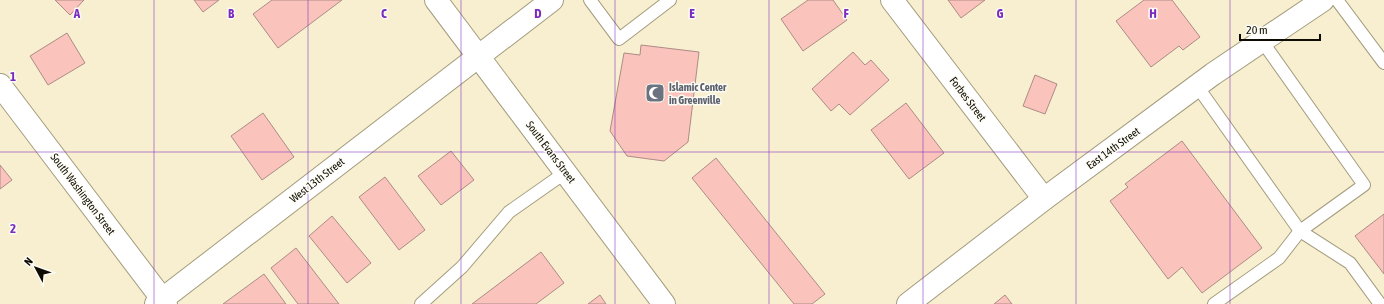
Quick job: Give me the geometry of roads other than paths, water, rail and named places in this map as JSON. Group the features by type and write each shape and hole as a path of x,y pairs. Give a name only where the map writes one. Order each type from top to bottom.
{"street":[{"name":"South Evans Street","path":"436,0 664,304"},
{"name":"West 13th Street","path":"162,302 552,0"},
{"name":"Forbes Street","path":"892,0 1044,199"},
{"name":"East 14th Street","path":"908,304 1044,199 1197,86 1323,0"},
{"name":"South Washington Street","path":"0,85 162,302"}],"lane":[{"path":"590,0 619,39 670,0"},
{"path":"1337,0 1384,62"},
{"path":"1214,304 1279,258 1300,231 1364,185 1262,41"},
{"path":"1197,86 1300,231 1350,263 1380,304"},
{"path":"421,304 462,267 509,212 566,172"}],"place":[{"name":"Islamic Center in Greenville","path":"655,93"}]}
